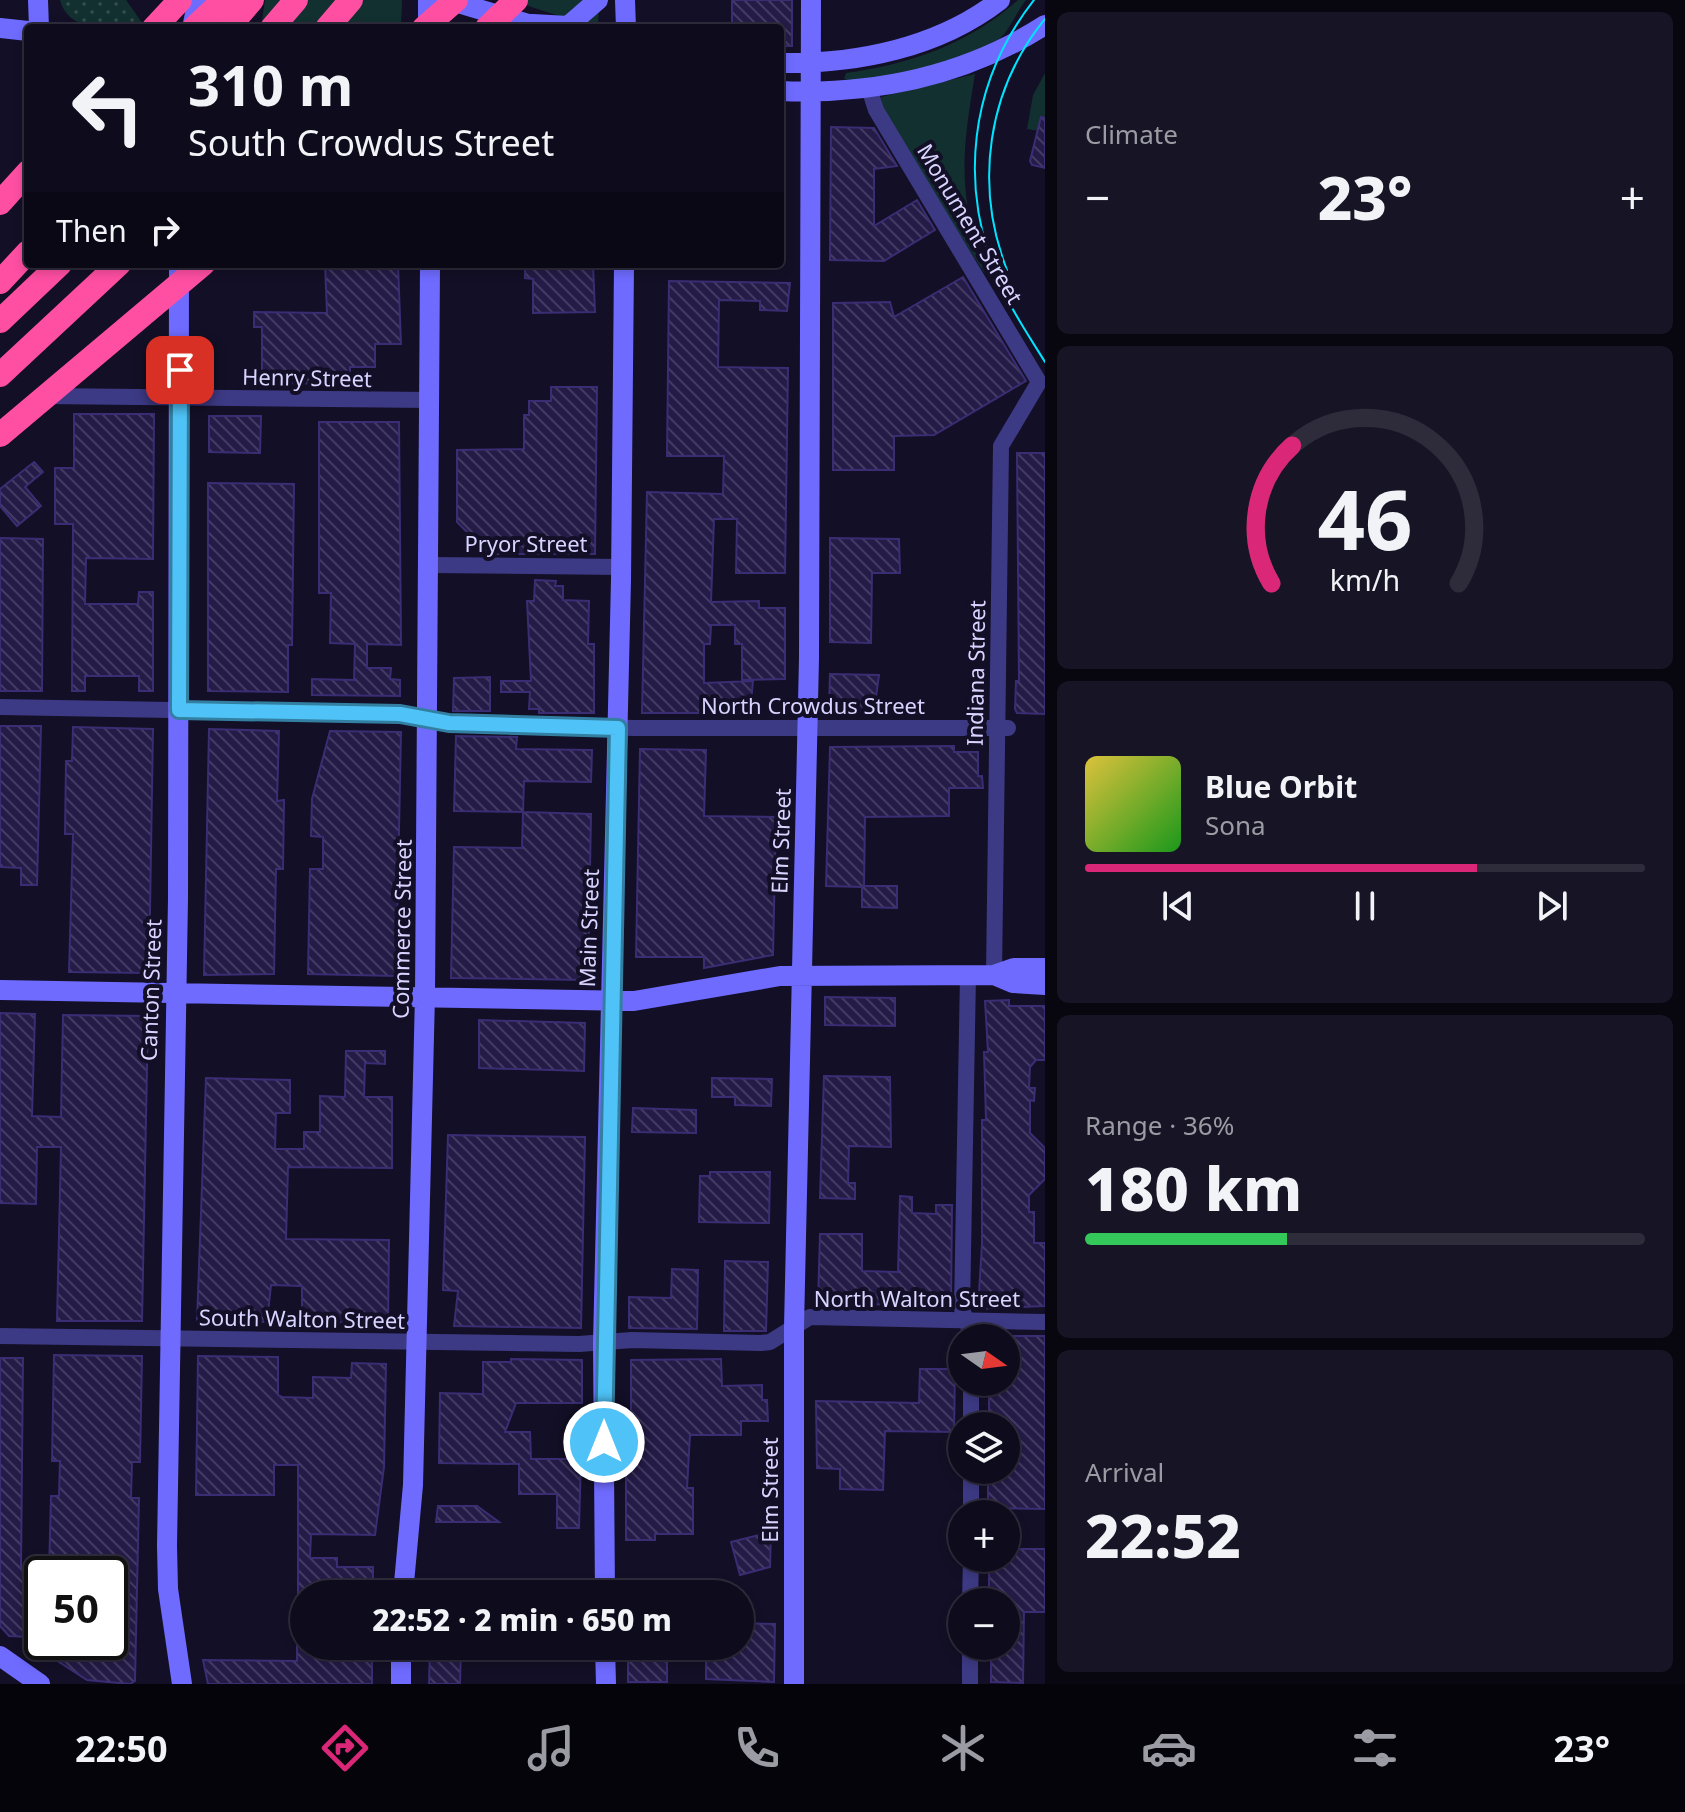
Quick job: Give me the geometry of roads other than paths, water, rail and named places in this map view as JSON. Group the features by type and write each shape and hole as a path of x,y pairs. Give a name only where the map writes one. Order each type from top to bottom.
{"highway":[{"path":"158,24 180,0"},
{"path":"197,24 224,0"},
{"path":"231,24 252,0"},
{"path":"275,24 296,0"},
{"path":"330,24 351,0"},
{"path":"430,24 456,0"},
{"path":"495,24 519,11"},
{"path":"0,282 24,256"},
{"path":"0,321 56,268"},
{"path":"0,375 115,268"},
{"path":"92,291 133,268"},
{"path":"0,435 198,268"}],"main road":[{"path":"38,0 39,24"},
{"path":"194,24 198,0"},
{"path":"239,24 242,0"},
{"path":"426,24 428,0"},
{"path":"448,0 519,11 561,24"},
{"path":"571,24 586,14 598,0"},
{"path":"625,0 626,24"},
{"name":"Elm Street","path":"794,1684 794,1327 808,729 811,0"},
{"path":"784,63 871,56 921,43 953,29 1000,0"},
{"path":"519,11 537,24"},
{"path":"784,91 869,88 928,78 967,65 1045,25"},
{"path":"0,28 24,31"},
{"name":"Canton Street","path":"179,268 179,710 168,1589 182,1684"},
{"name":"Canton Street","path":"180,297 191,268"},
{"name":"Commerce Street","path":"404,1580 413,1485 425,995 430,268"},
{"name":"Main Street","path":"605,1580 603,1343 618,728 624,268"},
{"path":"0,990 634,1001 800,975 994,975 1014,968 1045,968"},
{"path":"994,975 1013,983 1045,985"},
{"path":"0,1656 40,1684"},
{"path":"401,1660 401,1684"},
{"path":"605,1660 606,1684"}],"street":[{"name":"Monument Street","path":"869,88 876,110 1039,382"},
{"name":"Indiana Street","path":"994,975 1002,728 1001,446 1039,382"},
{"name":"Henry Street","path":"0,424 37,397 431,400"},
{"name":"Pryor Street","path":"430,565 621,567"},
{"name":"North Crowdus Street","path":"0,707 400,714 449,723 618,728 1002,728"},
{"path":"968,975 962,1300 968,1324"},
{"name":"North Walton Street","path":"603,1343 632,1340 770,1342 810,1317 1045,1322"},
{"name":"South Walton Street","path":"0,1336 603,1343"},
{"path":"970,1660 970,1684"}],"tram line":[{"path":"1034,0 1012,32 995,66 977,136 975,172 978,209 986,246 999,282 1045,362"},
{"path":"1007,270 991,205 989,172 992,139 1010,76 1045,19"}]}
